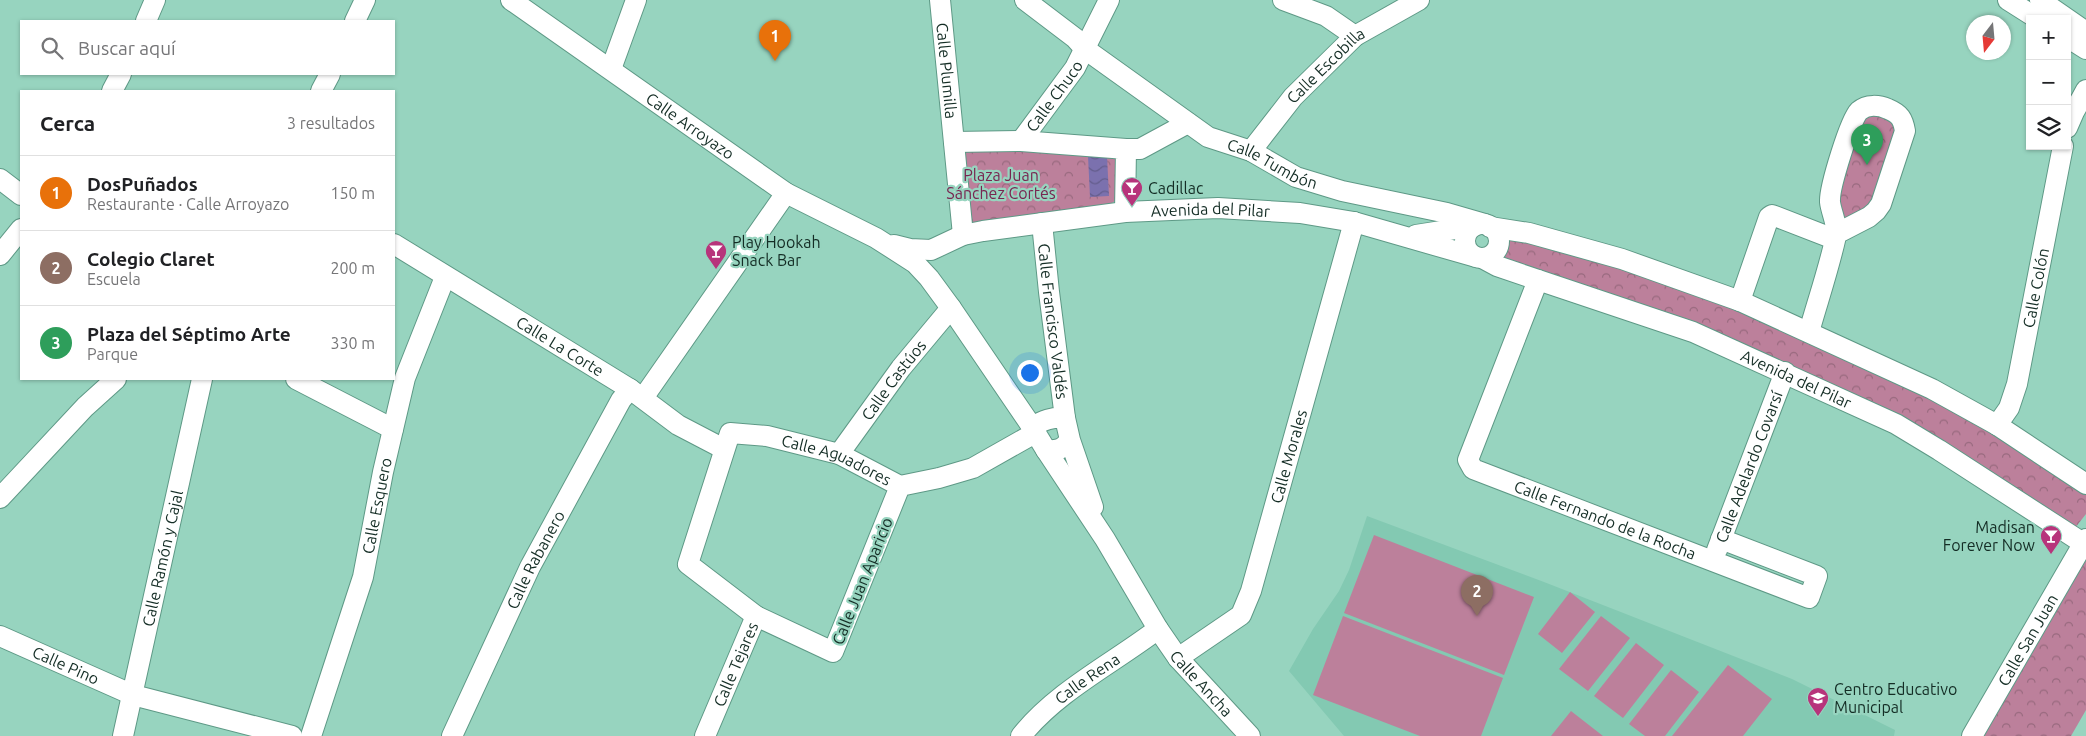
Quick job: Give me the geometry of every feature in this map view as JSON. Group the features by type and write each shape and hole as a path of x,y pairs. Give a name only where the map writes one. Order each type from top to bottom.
{"street":[{"path":"146,20 155,0"},
{"path":"355,20 365,0"},
{"name":"Calle Arroyazo","path":"511,0 786,193 876,238 915,263 929,278"},
{"path":"611,69 636,0"},
{"name":"Calle Plumilla","path":"940,0 963,235"},
{"name":"Calle Tumbón","path":"1025,0 1085,48 1208,136 1251,151 1296,177 1342,191 1447,213 1483,226"},
{"name":"Calle Chuco","path":"1021,141 1075,68 1109,0"},
{"path":"1283,0 1326,16 1355,36"},
{"name":"Calle Escobilla","path":"1251,151 1293,97 1355,36 1419,0"},
{"path":"2008,0 2032,15"},
{"path":"2040,0 2086,32"},
{"path":"2071,40 2086,49"},
{"path":"113,90 120,75"},
{"path":"322,90 329,75"},
{"path":"2071,119 2086,90"},
{"path":"1740,301 1768,217 1772,215 1835,236 1869,217 1880,204 1905,131 1904,121 1897,113 1885,107 1871,106 1861,110 1855,116 1850,127 1831,190 1830,202 1835,236 1809,332"},
{"path":"954,142 1021,141 1126,149 1140,148 1188,123"},
{"path":"1125,212 1126,149"},
{"name":"Calle Colón","path":"1997,425 2010,408 2017,384 2062,150"},
{"path":"0,179 20,194"},
{"name":"Calle Rabanero","path":"452,736 530,567 622,400 637,393 786,193"},
{"name":"Avenida del Pilar","path":"932,250 963,235 1125,212 1218,208 1300,213 1354,222 1480,258 1497,266 1694,332 1785,372 1912,432 2085,543"},
{"name":"Calle Morales","path":"1178,658 1241,615 1251,591 1354,222"},
{"name":"Calle Francisco Valdés","path":"1042,223 1065,418"},
{"path":"1483,226 1497,234 1498,245 1494,254 1480,258 1467,249 1466,244 1467,234 1483,226"},
{"name":"Avenida del Pilar","path":"1404,236 1483,226 1529,234 1622,259 1740,301 1924,385 1997,425 2086,484"},
{"path":"0,256 20,230"},
{"name":"Calle Arroyazo","path":"876,238 910,249 932,250"},
{"name":"Calle La Corte","path":"395,245 637,393 678,424 724,449"},
{"path":"932,250 932,265 929,278 1034,430 1105,539 1158,629"},
{"name":"Calle Esquero","path":"311,736 363,577 404,378 445,277"},
{"name":"Calle Fernando de la Rocha","path":"1538,280 1468,460 1473,469 1809,598 1817,576 1721,539"},
{"name":"Calle Castúos","path":"839,454 902,368 951,308"},
{"name":"Calle Adelardo Covarsí","path":"1713,562 1785,372"},
{"path":"0,498 85,407 115,380"},
{"name":"Calle Ramón y Cajal","path":"123,736 202,380"},
{"path":"298,380 393,429"},
{"path":"1034,430 1048,419 1055,417 1065,418 1070,440 1105,539"},
{"name":"Calle Aguadores","path":"724,449 730,434 782,439 839,454 900,486 939,478 973,468 1034,430"},
{"path":"1046,450 1054,451 1064,448 1070,440"},
{"name":"Calle Tejares","path":"705,736 756,616 688,564 724,449"},
{"name":"Calle Juan Aparicio","path":"756,616 833,652 900,486"},
{"name":"Calle San Juan","path":"1972,736 2085,543"},
{"name":"Calle Ancha","path":"1158,629 1178,658 1250,736"},
{"name":"Calle Rena","path":"1021,736 1058,699 1158,629"},
{"name":"Calle Pino","path":"0,638 133,695 292,736"}],"shaded area":[{"path":"1367,516 1544,582 1792,679 1895,730 1894,736 1344,736 1289,671 1313,629 1339,591 1349,570"}],"green space":[{"path":"1877,111 1897,124 1875,202 1842,222 1837,196 1858,124 1866,113"},
{"name":"Plaza Juan Sánchez Cortés","path":"965,147 1116,154 1117,200 1110,204 977,224 968,221 960,156"},
{"path":"1507,235 1645,272 1864,362 1996,432 2086,492 2086,514 2075,528 1903,423 1542,278 1499,256"},
{"path":"1374,535 1534,597 1504,675 1344,613"},
{"path":"2086,560 2086,710 2071,736 1984,736"},
{"path":"1570,592 1595,612 1562,653 1538,634"},
{"path":"1343,616 1503,678 1481,736 1420,736 1313,695"},
{"path":"1601,616 1630,638 1588,691 1559,669"},
{"path":"1636,643 1664,665 1623,718 1594,696"},
{"path":"1728,665 1772,699 1743,736 1672,736"},
{"path":"1671,670 1699,692 1665,736 1645,736 1629,724"},
{"path":"1571,711 1603,736 1551,736"}],"water":[{"path":"1088,156 1107,156 1109,196 1090,197"}],"place":[{"name":"DosPuñados","path":"775,61"},
{"name":"Plaza del Séptimo Arte","path":"1867,165"},
{"name":"Cadillac","path":"1132,207"},
{"name":"Play Hookah Snack Bar","path":"716,270"},
{"name":"Madisan Forever Now","path":"2051,555"},
{"name":"Colegio Claret","path":"1477,616"},
{"name":"Centro Educativo Municipal","path":"1818,717"}]}
